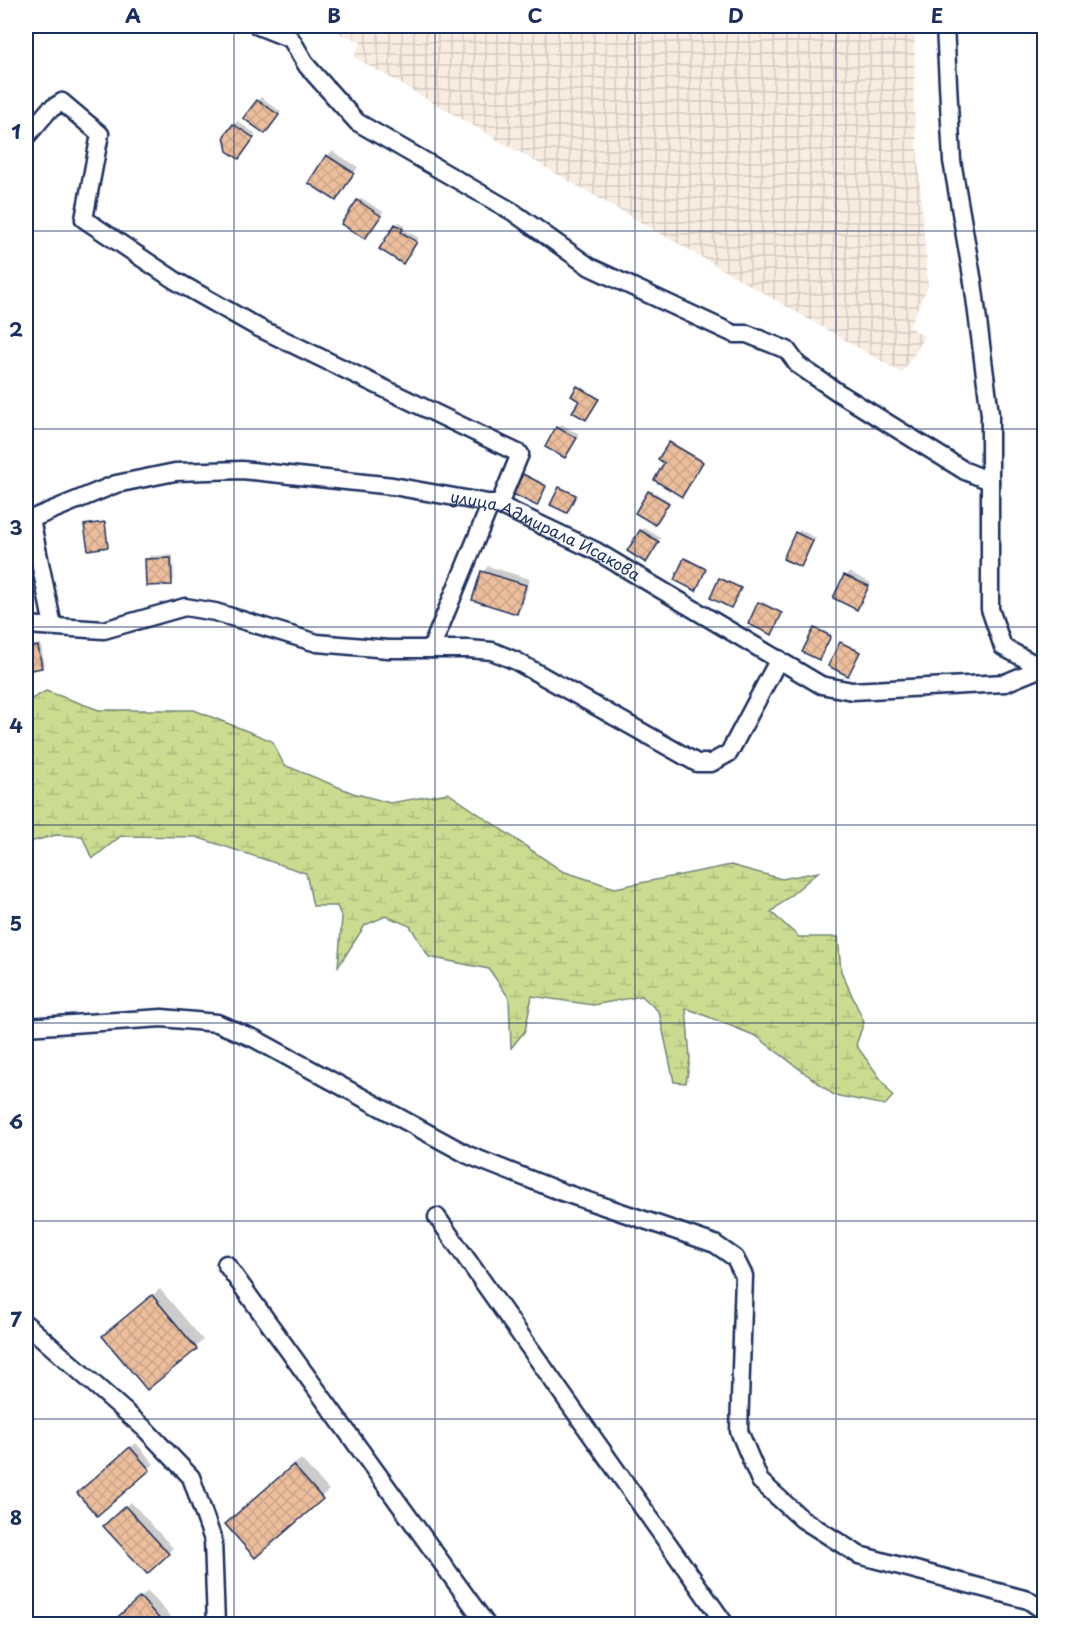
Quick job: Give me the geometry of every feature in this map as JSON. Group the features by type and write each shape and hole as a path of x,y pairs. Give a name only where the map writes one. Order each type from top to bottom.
{"street":[{"path":"258,26 291,39 307,66 357,122 513,212 590,267 734,334 747,334 788,350 798,365 839,393 965,471 990,481"},
{"path":"945,26 952,161 974,282 990,414 990,609 1004,647 1043,669"},
{"path":"26,136 49,110 62,102 100,134 84,219 176,281 257,327 520,454 495,504 432,649"},
{"name":"улица Адмирала Исакова","path":"28,520 116,484 176,472 242,470 393,486 495,504 596,551 821,685 852,691 1005,683 1043,669"},
{"path":"28,520 53,626"},
{"path":"26,625 104,630 185,607 215,612 317,643 388,649 492,651 516,661 697,763 711,763 729,753 779,659"},
{"path":"26,1027 162,1018 217,1023 255,1039 468,1155 562,1192 715,1244 735,1258 744,1276 739,1431 760,1481 802,1519 859,1555 1029,1600 1044,1611"},
{"path":"437,1217 725,1624"},
{"path":"226,1264 486,1624"},
{"path":"26,1324 145,1429 191,1477 213,1540 216,1624"}],"shaded area":[{"path":"321,26 915,26 914,108 928,286 909,327 925,337 902,373 354,57 361,42"}],"green space":[{"path":"46,691 99,710 194,710 272,741 284,765 353,793 390,803 448,793 562,871 615,888 731,865 782,879 818,872 771,912 799,937 838,937 841,971 864,1022 856,1045 893,1096 885,1105 834,1095 756,1036 686,1008 690,1059 686,1083 674,1082 659,1012 642,996 593,1005 532,996 525,1031 511,1048 509,998 489,969 429,957 410,926 386,916 365,925 338,967 342,918 337,906 313,906 306,873 196,837 121,836 92,859 82,836 56,835 26,843 26,702"}],"building":[{"path":"257,100 279,115 265,134 243,118"},
{"path":"233,124 254,138 239,159 227,151 224,136"},
{"path":"326,155 354,173 336,201 308,183"},
{"path":"357,200 381,216 365,239 341,224"},
{"path":"395,224 403,229 401,232 417,242 403,264 379,249"},
{"path":"577,386 599,399 586,420 572,412 579,401 571,396"},
{"path":"556,427 577,438 565,458 545,447"},
{"path":"669,442 703,462 682,497 654,480 664,463 658,459"},
{"path":"523,474 546,486 537,506 513,494"},
{"path":"559,487 576,495 567,513 550,505"},
{"path":"648,491 669,503 655,525 635,513"},
{"path":"105,522 108,547 88,550 84,525"},
{"path":"640,530 659,542 646,563 627,551"},
{"path":"795,532 813,541 801,567 783,559"},
{"path":"171,558 172,585 146,586 145,559"},
{"path":"684,558 706,569 696,591 674,580"},
{"path":"481,571 526,585 517,614 472,600"},
{"path":"844,575 869,586 857,610 833,598"},
{"path":"719,578 741,588 731,608 710,598"},
{"path":"758,602 782,613 772,635 748,624"},
{"path":"814,628 831,636 819,660 802,652"},
{"path":"840,642 860,652 848,676 828,666"},
{"path":"38,646 42,668 26,671 26,648"},
{"path":"152,1295 197,1349 147,1390 102,1336"},
{"path":"130,1447 150,1470 97,1516 77,1493"},
{"path":"293,1465 323,1499 255,1558 225,1524"},
{"path":"125,1506 169,1554 147,1574 103,1526"},
{"path":"140,1597 164,1624 110,1624"}]}
